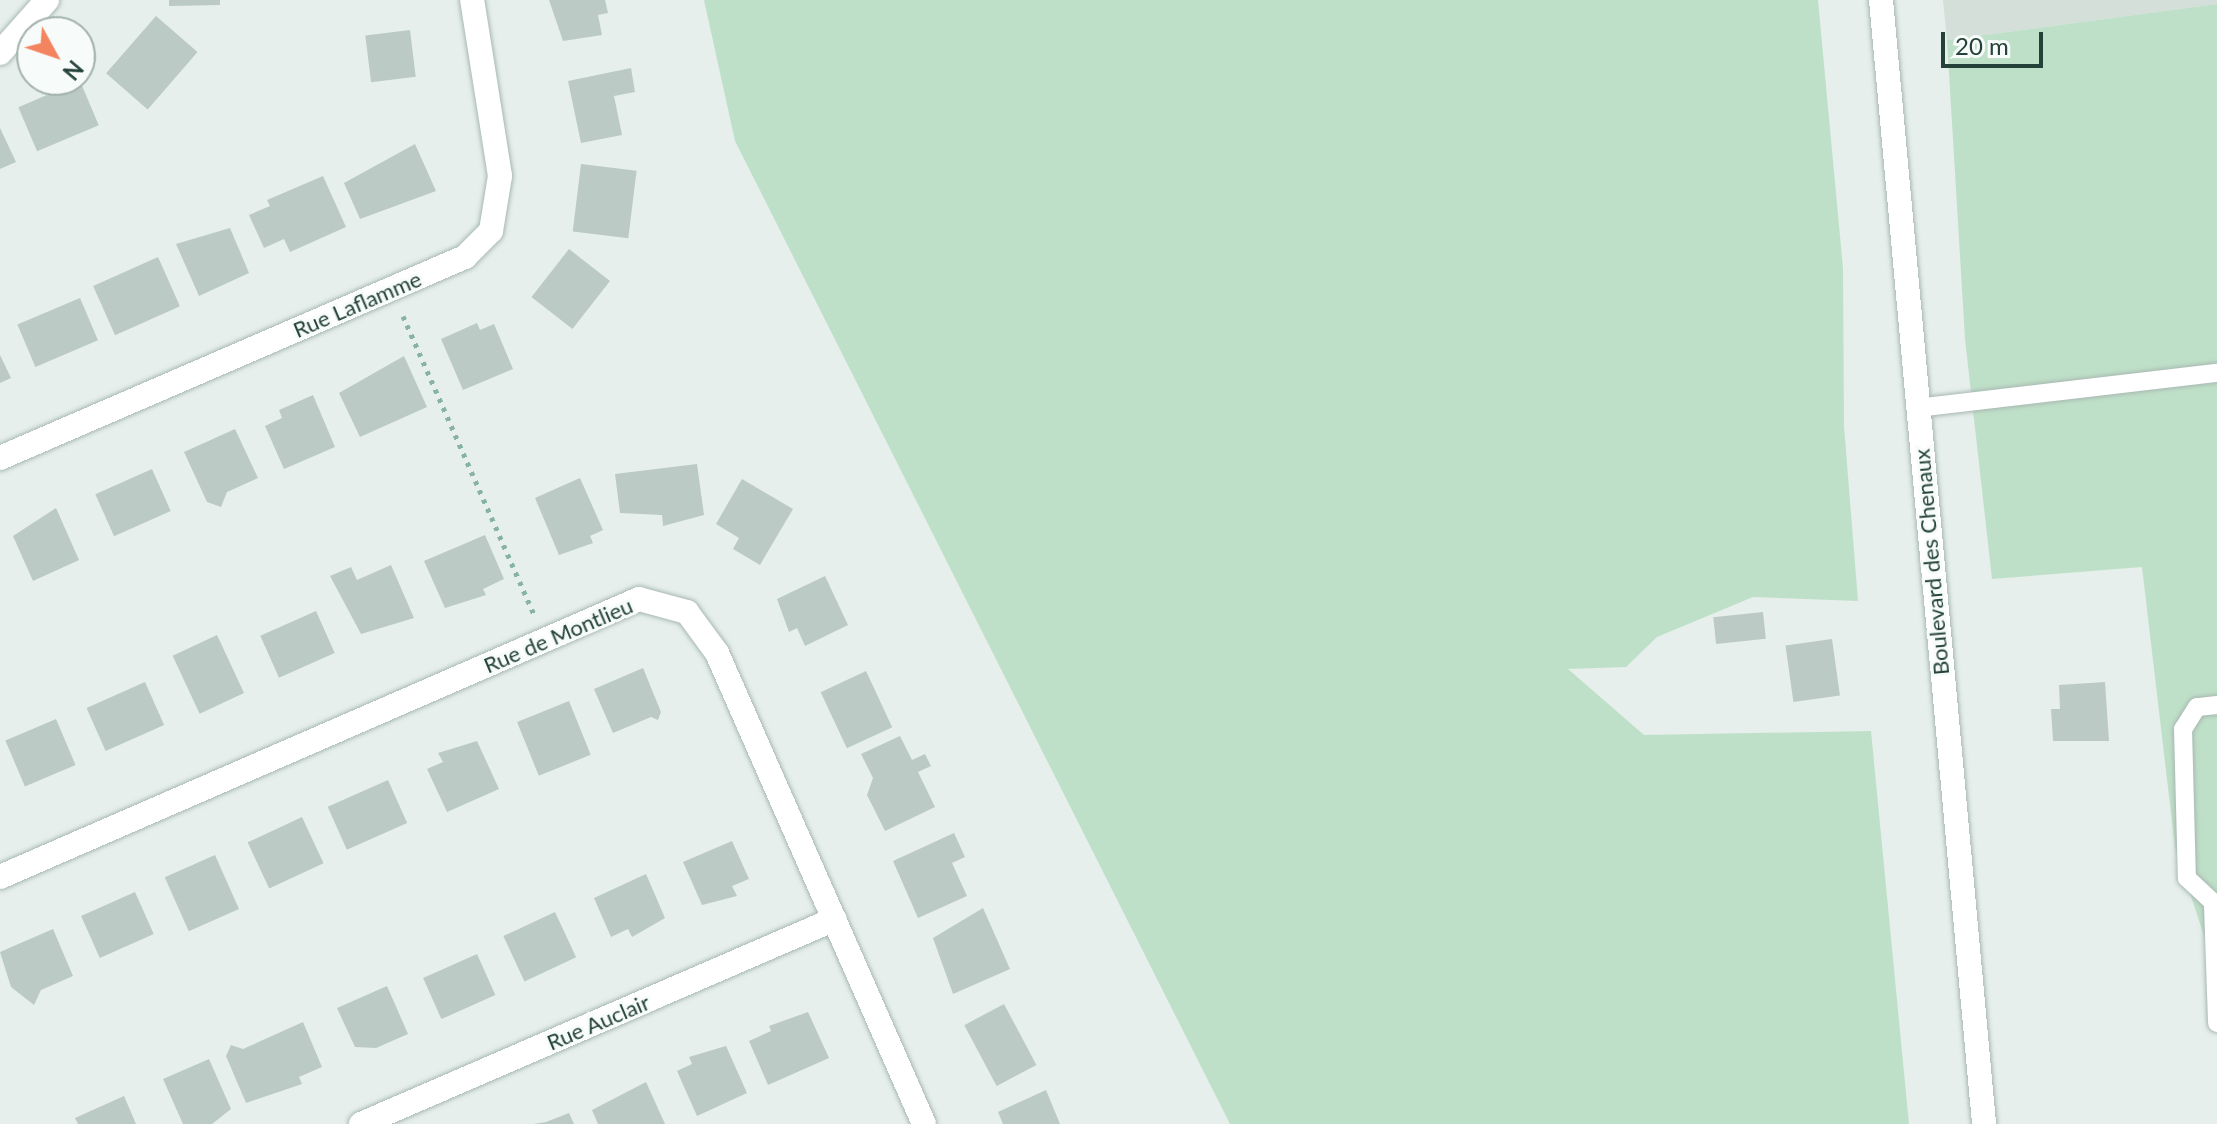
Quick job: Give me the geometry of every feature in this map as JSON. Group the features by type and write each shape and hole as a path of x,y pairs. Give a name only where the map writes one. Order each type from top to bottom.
{"street":[{"path":"0,53 47,0"},
{"name":"Rue Laflamme","path":"0,458 465,257 491,231 500,176 472,0"},
{"name":"Boulevard des Chenaux","path":"1881,0 1984,1124"},
{"name":"Rue de Montlieu","path":"0,877 639,599 687,612 717,653 924,1124"},
{"name":"Rue Auclair","path":"361,1124 835,919"}],"lane":[{"path":"1917,408 2217,373"},
{"path":"2217,705 2197,707 2183,729 2187,878 2215,906 2217,1023"}],"path":[{"path":"391,289 546,640"}],"shaded area":[{"path":"1943,0 2217,0 2217,4 1947,40"}],"green space":[{"path":"704,0 1818,0 1843,268 1844,426 1858,601 1753,597 1657,637 1626,667 1568,669 1644,735 1871,731 1909,1124 1230,1124 735,141"},
{"path":"2217,4 2217,955 2209,951 2175,847 2142,567 1992,579 1965,339 1947,40"}],"building":[{"path":"169,0 220,0 220,5 169,6"},
{"path":"549,0 605,0 608,13 598,15 602,35 563,41"},
{"path":"156,16 198,52 148,109 106,73"},
{"path":"410,30 416,77 371,82 365,35"},
{"path":"631,68 635,92 614,96 622,135 581,143 568,81"},
{"path":"45,96 86,96 99,125 37,151 18,107"},
{"path":"0,128 16,162 0,169"},
{"path":"415,144 436,191 360,219 344,183"},
{"path":"581,164 637,171 628,238 573,231"},
{"path":"323,176 346,227 290,252 284,239 264,248 249,215 270,206 267,200"},
{"path":"230,228 249,273 199,296 176,244"},
{"path":"569,249 610,281 572,329 531,297"},
{"path":"158,257 180,306 115,335 93,286"},
{"path":"80,298 98,340 35,367 17,325"},
{"path":"477,323 480,330 494,324 513,369 463,390 441,339"},
{"path":"0,355 11,378 0,383"},
{"path":"404,356 427,407 360,437 339,393"},
{"path":"313,395 335,447 284,469 265,426 282,418 279,410"},
{"path":"235,429 258,478 227,492 221,507 207,502 184,452"},
{"path":"697,464 704,515 663,526 662,515 620,513 615,474"},
{"path":"152,469 171,511 114,536 95,494"},
{"path":"580,478 603,530 590,536 593,543 559,555 535,498"},
{"path":"742,479 793,509 760,565 733,549 739,538 716,524"},
{"path":"56,508 79,560 33,581 13,536"},
{"path":"485,535 504,579 483,589 486,595 445,608 424,561"},
{"path":"391,565 414,618 361,634 330,576 351,567 357,580"},
{"path":"825,576 848,625 805,646 797,628 789,632 777,599"},
{"path":"316,611 335,653 279,678 260,636"},
{"path":"1763,612 1766,639 1716,644 1713,617"},
{"path":"217,635 244,693 200,714 173,656"},
{"path":"1832,639 1840,695 1793,702 1785,646"},
{"path":"643,668 661,712 658,720 651,717 613,733 594,689"},
{"path":"866,671 892,727 847,748 821,692"},
{"path":"145,682 164,725 106,751 87,708"},
{"path":"2105,682 2109,741 2053,741 2051,709 2060,709 2059,685"},
{"path":"569,701 591,755 539,776 517,722"},
{"path":"56,719 76,765 25,787 5,740"},
{"path":"900,736 912,760 925,754 931,766 918,772 935,807 885,831 867,795 873,778 861,754"},
{"path":"477,741 499,789 447,812 427,769 443,762 438,753"},
{"path":"388,780 407,823 347,850 328,807"},
{"path":"302,817 324,863 269,889 248,842"},
{"path":"954,833 965,857 952,863 967,896 918,918 893,861"},
{"path":"732,841 749,879 732,886 737,896 702,905 683,862"},
{"path":"215,855 239,909 189,931 165,877"},
{"path":"646,874 665,918 632,937 628,929 611,937 594,898"},
{"path":"135,892 154,934 100,958 81,916"},
{"path":"983,908 1010,969 953,994 933,938"},
{"path":"555,912 576,957 524,981 503,936"},
{"path":"53,929 73,976 41,990 34,1005 11,987 0,952"},
{"path":"477,954 495,995 441,1019 423,978"},
{"path":"387,986 408,1034 376,1048 355,1047 337,1008"},
{"path":"1004,1004 1036,1065 997,1086 964,1025"},
{"path":"808,1012 829,1058 768,1085 749,1041 771,1031 769,1026"},
{"path":"303,1022 322,1067 299,1077 302,1084 246,1103 226,1056 231,1045 243,1049"},
{"path":"726,1046 747,1093 697,1116 677,1071 692,1064 689,1057"},
{"path":"209,1059 231,1109 212,1124 183,1124 163,1079"},
{"path":"646,1082 665,1124 598,1124 592,1110"},
{"path":"1046,1090 1060,1124 1003,1124 998,1112"},
{"path":"124,1096 136,1124 78,1124 75,1118"},
{"path":"569,1113 574,1124 533,1124 546,1122"}]}
